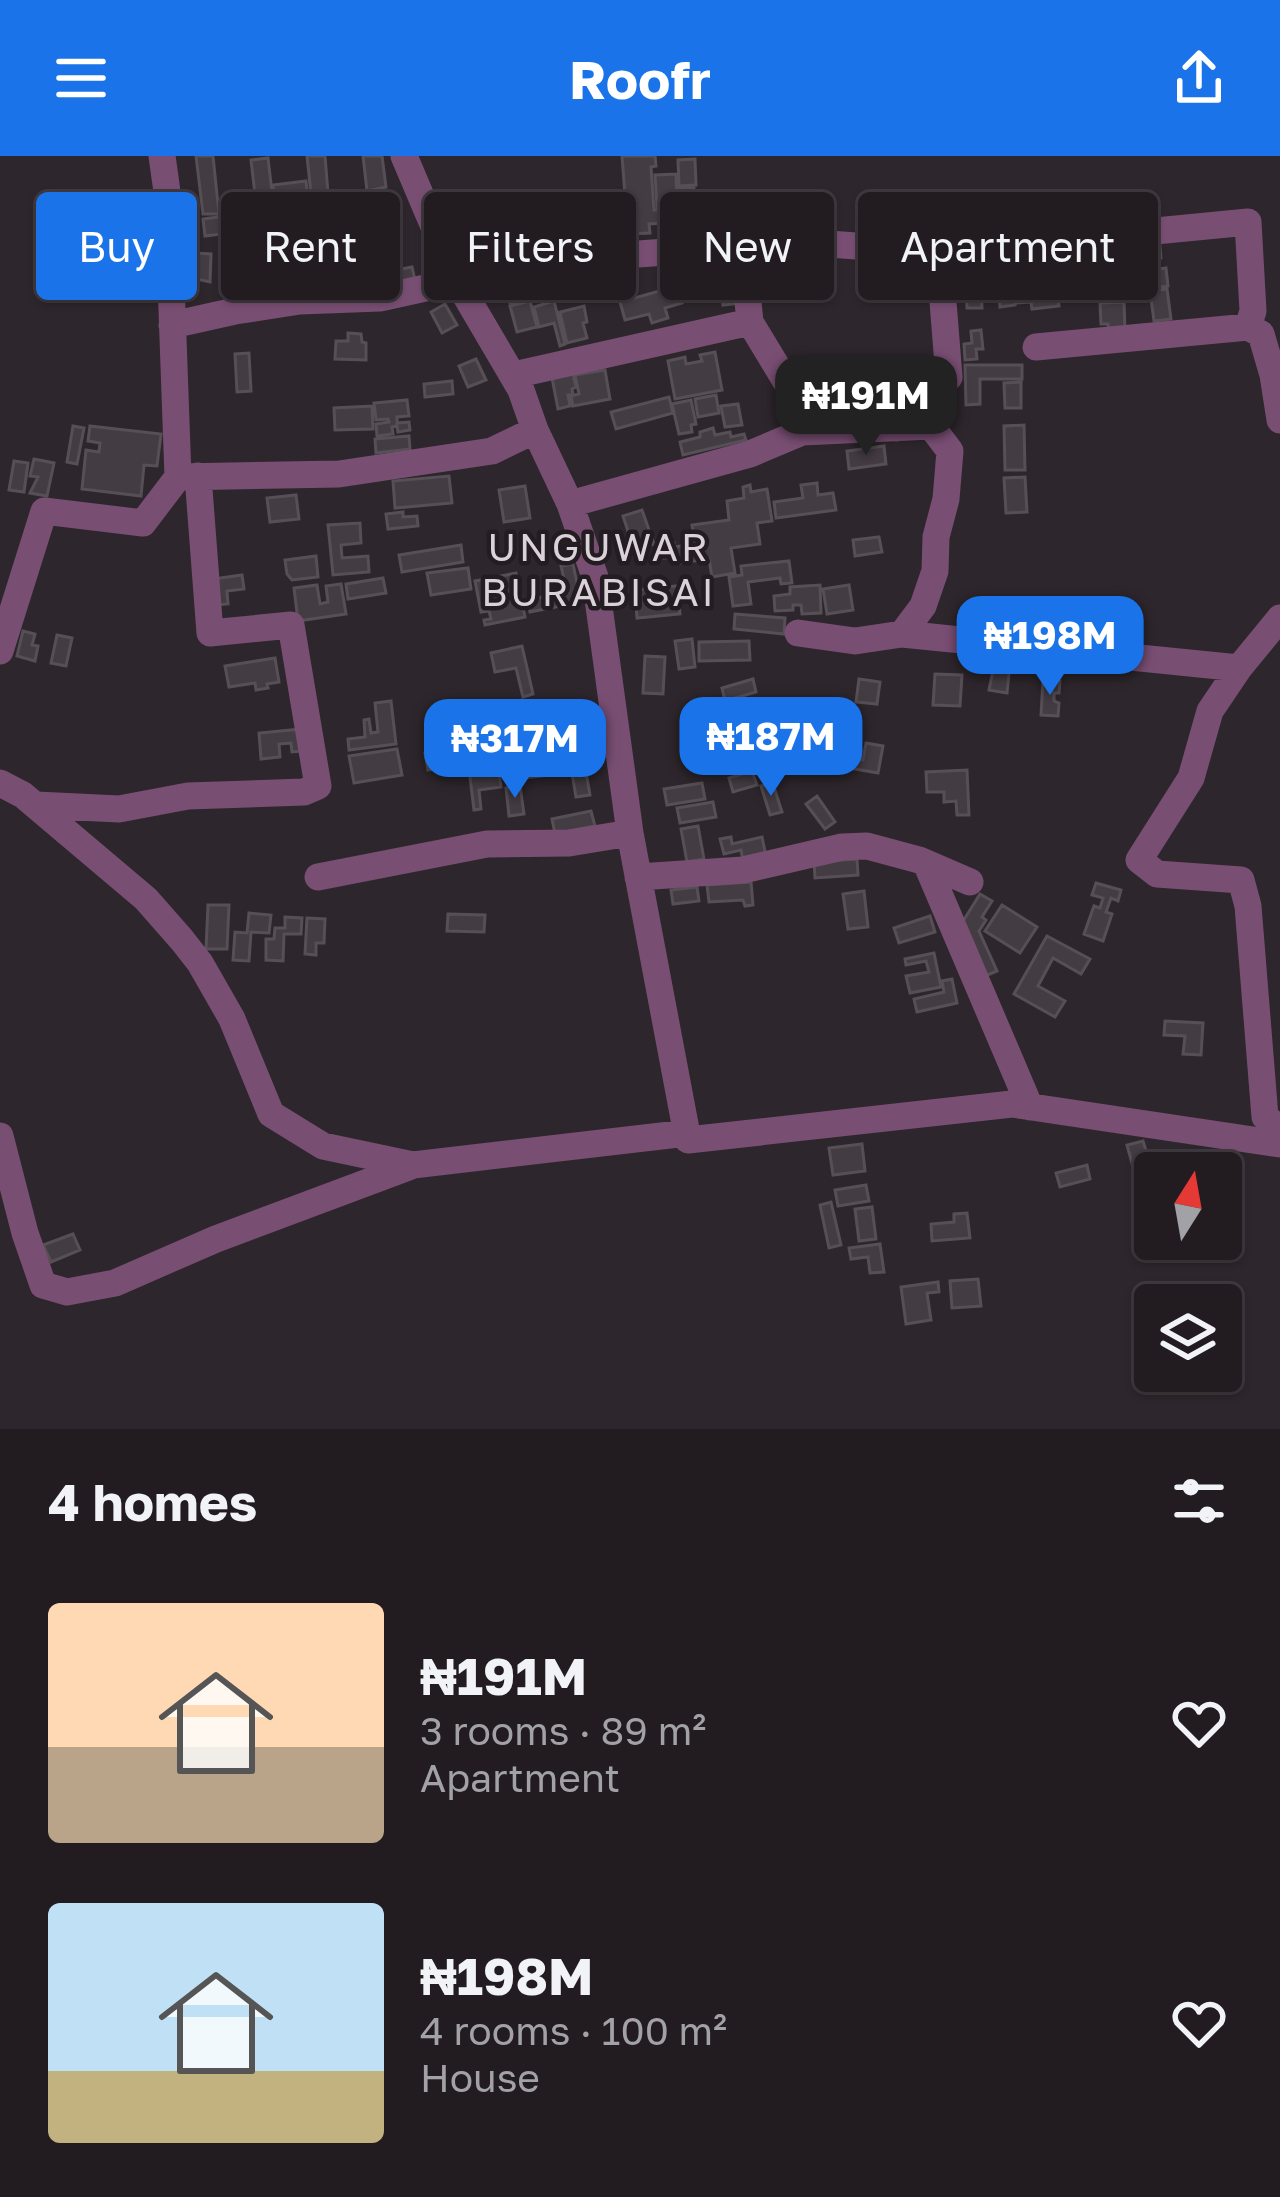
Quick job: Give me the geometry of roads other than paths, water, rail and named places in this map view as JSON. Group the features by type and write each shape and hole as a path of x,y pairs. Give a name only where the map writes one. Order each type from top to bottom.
{"street":[{"path":"36,805 119,809 188,796 304,792 318,787 291,625 210,633 172,325 162,156"},
{"path":"404,156 424,203"},
{"path":"1158,231 1248,222 1253,310 1248,327"},
{"path":"172,325 301,301 380,298 424,288"},
{"path":"469,300 514,375 596,577 630,833 688,1140 1012,1105 1280,1144"},
{"path":"748,300 749,322 816,431"},
{"path":"896,428 949,377 943,300"},
{"path":"514,375 749,322"},
{"path":"1036,347 1248,327 1261,334 1280,420"},
{"path":"570,504 750,454 802,432 931,426 950,451 946,499 936,537 935,571 923,606 902,634"},
{"path":"0,651 44,511 143,524 188,476 340,473 492,451 535,430"},
{"path":"1280,618 1210,711 1191,778 1139,860 1157,874 1241,880 1248,906 1264,1117 1280,1129"},
{"path":"798,633 855,641 902,634 1239,668"},
{"path":"0,783 36,805 146,899 191,951 232,1019 271,1114 323,1146 413,1165"},
{"path":"318,877 487,844 569,843 630,833"},
{"path":"638,877 743,870 842,847 867,846 970,882"},
{"path":"926,863 1030,1106"},
{"path":"0,1136 43,1286 67,1292 115,1282 413,1165 687,1133"}],"district":[{"name":"UNGUWAR BURABISAI","path":"599,570"}]}
